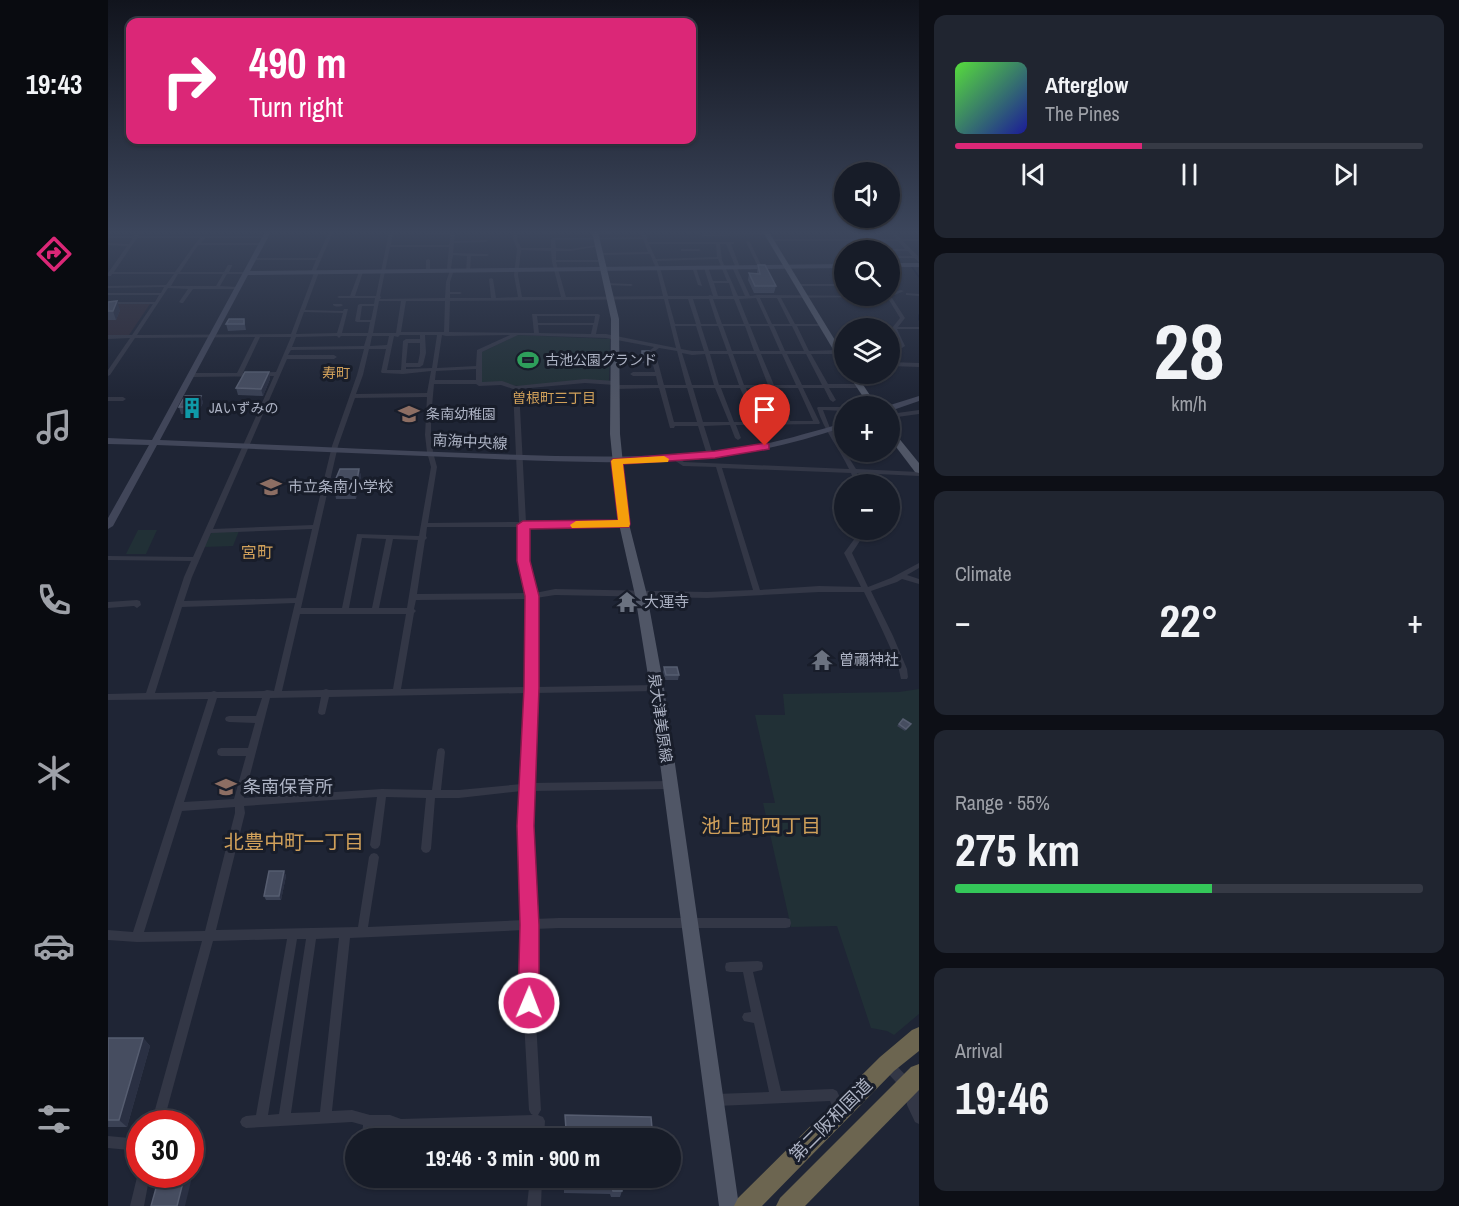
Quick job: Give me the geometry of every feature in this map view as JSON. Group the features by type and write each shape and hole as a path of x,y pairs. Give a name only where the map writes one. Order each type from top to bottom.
{"highway":[{"name":"第二阪和国道","path":"746,1206 887,1064 919,1037"},
{"name":"第二阪和国道","path":"788,1206 914,1085"}],"main road":[{"name":"泉大津美原線","path":"608,288 616,337 617,461 624,524 641,595 657,688 729,1206"},
{"path":"800,288 834,341"},
{"path":"860,386 866,396"},
{"path":"900,446 919,472"}],"street":[{"path":"108,374 110,367 119,358 168,288"},
{"path":"181,302 191,288"},
{"path":"108,526 238,288"},
{"path":"150,695 195,559 238,468 294,336 310,288"},
{"path":"352,297 355,288"},
{"path":"278,692 334,450 353,396 381,288"},
{"path":"397,691 434,467 430,454 428,413 434,371 443,334 448,288"},
{"path":"492,288 494,300"},
{"path":"519,288 520,298"},
{"path":"561,288 564,298"},
{"path":"664,288 679,351 710,455"},
{"path":"711,288 730,353 759,423"},
{"path":"733,288 770,386 788,423"},
{"path":"745,288 748,297"},
{"path":"448,293 460,293"},
{"path":"108,294 163,294"},
{"path":"908,294 919,295"},
{"path":"657,346 652,351 671,426 817,423 757,296"},
{"path":"778,296 833,400"},
{"path":"374,321 357,321 360,305 378,301 404,300 834,296"},
{"path":"339,297 378,301"},
{"path":"690,297 717,386 738,438"},
{"path":"404,300 389,347 384,372 420,365 423,337"},
{"path":"108,303 156,303"},
{"path":"896,306 902,314 903,318 900,321"},
{"path":"302,311 337,307 346,311 339,336"},
{"path":"537,334 534,315 598,315 593,335"},
{"path":"535,324 596,324"},
{"path":"674,325 822,325"},
{"path":"900,328 919,328"},
{"path":"479,382 479,351 518,333"},
{"path":"108,337 395,334 423,337"},
{"path":"404,368 406,341 443,334 593,335 616,337 679,351 706,353 834,350"},
{"path":"239,375 258,336"},
{"path":"288,349 389,347"},
{"path":"285,357 334,357"},
{"path":"108,358 119,358"},
{"path":"900,364 919,365"},
{"path":"404,368 434,371 479,367"},
{"path":"192,375 277,374"},
{"path":"633,374 658,374"},
{"path":"433,382 502,383 516,388 585,381 615,385 661,386 860,386"},
{"path":"516,388 524,561 532,596 525,826 530,925 529,1003 535,1110"},
{"path":"353,396 431,395"},
{"path":"900,405 919,398"},
{"path":"108,399 123,399"},
{"path":"810,408 834,409"},
{"path":"820,408 829,431 856,474"},
{"path":"900,415 919,412"},
{"name":"南海中央線","path":"108,441 617,461 710,455 786,443 834,429"},
{"path":"674,458 682,464 919,472"},
{"path":"718,465 757,591"},
{"path":"426,525 624,524"},
{"path":"208,531 316,527"},
{"path":"345,610 359,536 424,538"},
{"path":"375,610 390,537"},
{"path":"857,540 848,553 889,636 903,669 904,677"},
{"path":"108,558 195,559"},
{"path":"414,597 532,596 555,592 707,595 819,589 866,590 902,576 919,565"},
{"path":"902,576 919,582"},
{"path":"179,604 299,600"},
{"path":"108,605 137,603 137,605"},
{"path":"297,611 412,611"},
{"path":"108,697 278,692 657,688"},
{"path":"322,712 326,692"},
{"path":"161,1110 209,936 240,813 239,802 267,693"},
{"path":"137,937 214,694"},
{"path":"229,719 260,720"},
{"path":"221,752 251,752"},
{"path":"426,849 424,829 441,752"},
{"path":"178,807 382,793 459,794 527,787 669,785"},
{"path":"375,845 382,793"},
{"path":"362,932 374,857"},
{"path":"108,935 137,937 345,933 560,923 689,925 786,923"},
{"path":"284,1120 312,933"},
{"path":"325,1118 345,933"},
{"path":"261,1121 293,934"},
{"path":"730,967 752,967 753,1018 776,1096"},
{"path":"887,1064 914,1085 913,1105 919,1118"},
{"path":"714,1100 833,1095 840,1111"},
{"path":"246,1122 352,1116 370,1122 390,1121 401,1125 539,1121 539,1128"},
{"path":"369,1128 370,1122"},
{"path":"108,1142 126,1143"},
{"path":"137,1206 141,1188"},
{"path":"534,1206 535,1188"}],"shaded area":[{"path":"108,304 150,304 129,335 108,335"},
{"path":"517,335 610,339 609,381 519,386 482,382 482,352"},
{"path":"138,530 157,530 146,554 126,554"},
{"path":"239,531 233,546 204,547 212,532"},
{"path":"919,689 919,1014 894,1035 871,1028 837,926 791,927 763,803 775,803 755,715 785,715 783,694 899,692"}],"building":[{"path":"117,301 113,311 108,311 108,302"},
{"path":"229,319 244,319 244,324 226,324"},
{"path":"642,351 649,351 650,358 642,358"},
{"path":"245,372 269,372 261,389 236,388"},
{"path":"185,396 201,396 195,407 179,407"},
{"path":"340,469 359,469 355,492 335,492 335,481"},
{"path":"664,667 677,667 679,675 666,675"},
{"path":"903,719 911,724 906,729 899,724"},
{"path":"269,871 284,871 279,896 264,896"},
{"path":"108,1038 143,1038 119,1120 108,1120"},
{"path":"565,1115 651,1117 652,1128 566,1128"},
{"path":"156,1188 182,1188 177,1206 151,1206"},
{"path":"612,1188 622,1188 622,1191 613,1191"}],"waterway":[{"path":"919,315 919,320"}],"slow traffic":[{"path":"576,525 624,524 617,461 664,459"}],"place":[{"name":"古池公園グランド","path":"528,360"},
{"name":"JAいずみの","path":"192,408"},
{"name":"条南幼稚園","path":"409,414"},
{"name":"市立条南小学校","path":"271,487"},
{"name":"大運寺","path":"627,602"},
{"name":"曽禰神社","path":"822,660"},
{"name":"条南保育所","path":"226,787"}],"district":[{"name":"寿町","path":"336,373"},
{"name":"曽根町三丁目","path":"554,398"},
{"name":"宮町","path":"257,552"},
{"name":"池上町四丁目","path":"761,826"},
{"name":"北豊中町一丁目","path":"294,842"}],"route":[{"path":"529,1003 530,925 525,826 532,596 524,561 523,525 624,524 617,461 715,455 765,446"}]}
